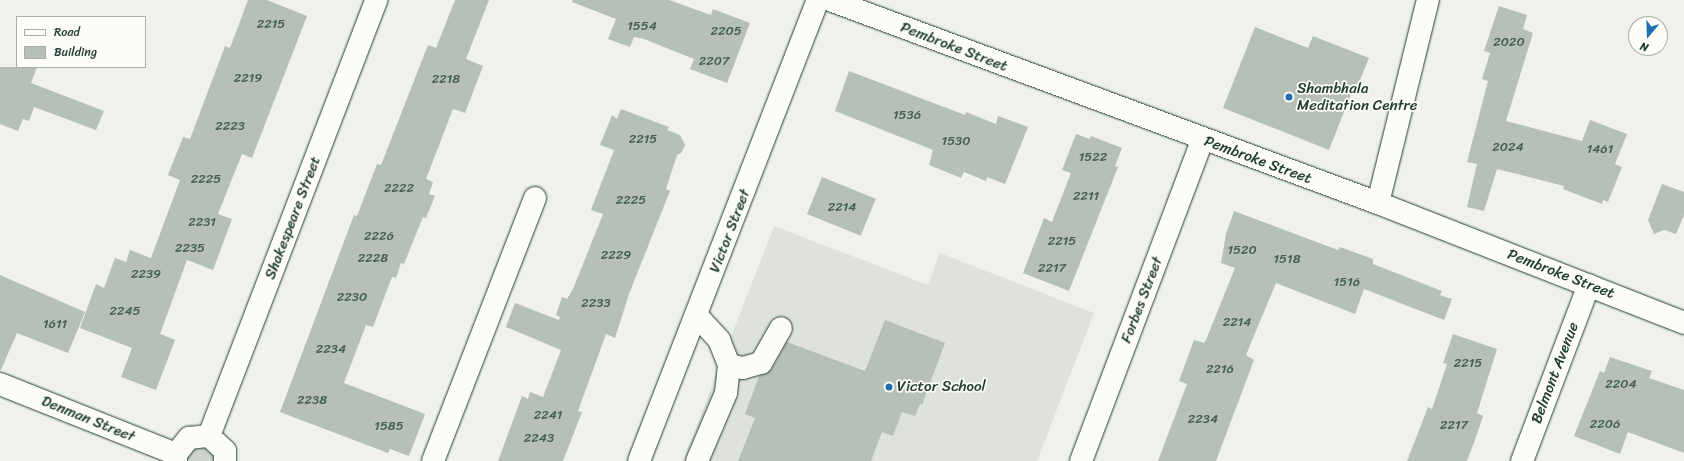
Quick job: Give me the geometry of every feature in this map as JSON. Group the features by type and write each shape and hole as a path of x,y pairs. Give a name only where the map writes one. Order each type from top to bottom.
{"street":[{"name":"Shakespeare Street","path":"209,436 376,0"},
{"name":"Victor Street","path":"639,461 697,316 818,0"},
{"name":"Pembroke Street","path":"830,0 1202,140 1378,203 1684,323"},
{"path":"1378,203 1428,0"},
{"name":"Forbes Street","path":"1081,461 1202,140"},
{"path":"433,461 535,198"},
{"name":"Belmont Avenue","path":"1522,461 1589,285"},
{"path":"697,316 719,340 728,365 726,393 698,461"},
{"path":"728,365 743,368 761,363 781,328"},
{"name":"Denman Street","path":"0,384 176,458"},
{"path":"176,458 189,438 209,436 225,451 225,461"}],"shaded area":[{"name":"Victor School","path":"774,226 928,285 940,253 1094,313 1037,461 683,461"},
{"path":"201,445 210,449 217,461 185,461 191,449"}],"building":[{"path":"248,0 267,0 307,16 252,158 242,154 218,214 232,219 213,270 187,260 160,334 175,340 156,390 121,377 132,348 80,328 96,284 104,288 115,258 126,262 130,250 151,258 180,180 168,175 183,137 190,139 225,46 230,48"},
{"path":"455,0 489,0 466,59 483,66 465,113 453,109 426,179 433,182 429,194 435,196 426,218 423,217 404,264 401,263 396,278 392,277 373,327 366,325 344,383 425,414 409,456 390,449 388,453 280,412 354,215 357,216 377,164 381,165 428,45 436,48"},
{"path":"573,0 669,0 711,15 713,9 750,23 727,83 690,69 694,59 644,39 634,37 630,47 608,39 616,19 572,2"},
{"path":"1499,6 1527,15 1523,29 1533,33 1506,121 1582,141 1590,120 1627,134 1615,164 1622,167 1608,202 1603,200 1602,204 1563,189 1564,186 1497,169 1484,211 1467,207 1477,164 1467,162 1488,81 1482,79 1490,53 1484,51"},
{"name":"Shambhala Meditation Centre","path":"1255,27 1308,48 1313,36 1369,58 1358,85 1355,84 1329,150 1223,108"},
{"path":"0,67 37,68 31,83 104,111 96,130 34,107 29,121 23,119 18,131 0,124"},
{"path":"849,71 965,115 966,112 996,124 998,116 1028,127 1005,184 987,177 986,181 964,172 961,178 929,165 933,150 835,111"},
{"path":"621,109 669,127 667,130 680,135 685,145 681,153 677,155 666,189 670,191 629,294 615,338 606,334 578,411 582,412 563,461 498,461 522,396 528,399 530,392 543,397 561,350 506,327 515,303 559,320 560,317 556,315 562,297 567,299 573,289 603,214 591,210 614,150 600,145 612,115 617,119"},
{"path":"1076,134 1090,139 1091,136 1122,148 1115,166 1118,167 1069,291 1023,273 1044,218 1052,222 1071,173 1062,170"},
{"path":"822,177 876,199 861,236 807,214"},
{"path":"1662,184 1684,192 1684,215 1676,234 1664,230 1654,234 1648,220"},
{"path":"1234,211 1338,250 1340,247 1373,259 1373,264 1442,291 1440,295 1452,299 1444,320 1364,289 1355,314 1276,283 1246,355 1254,360 1216,461 1158,461 1187,384 1179,381 1194,340 1204,343 1206,340 1235,268 1221,263 1226,234"},
{"path":"0,275 85,312 68,353 17,333 0,372"},
{"path":"885,320 945,343 922,405 920,404 915,416 902,412 893,436 882,432 871,461 738,461 755,418 745,414 759,376 772,369 787,342 865,371"},
{"path":"1453,334 1497,349 1477,413 1483,416 1476,437 1467,461 1407,461 1428,407 1432,409 1447,364 1443,363"},
{"path":"1610,357 1652,371 1649,378 1684,390 1684,453 1628,432 1620,454 1574,436 1600,371 1604,373"}],"place":[{"name":"Shambhala Meditation Centre","path":"1289,97"},
{"name":"Victor School","path":"889,387"}]}
